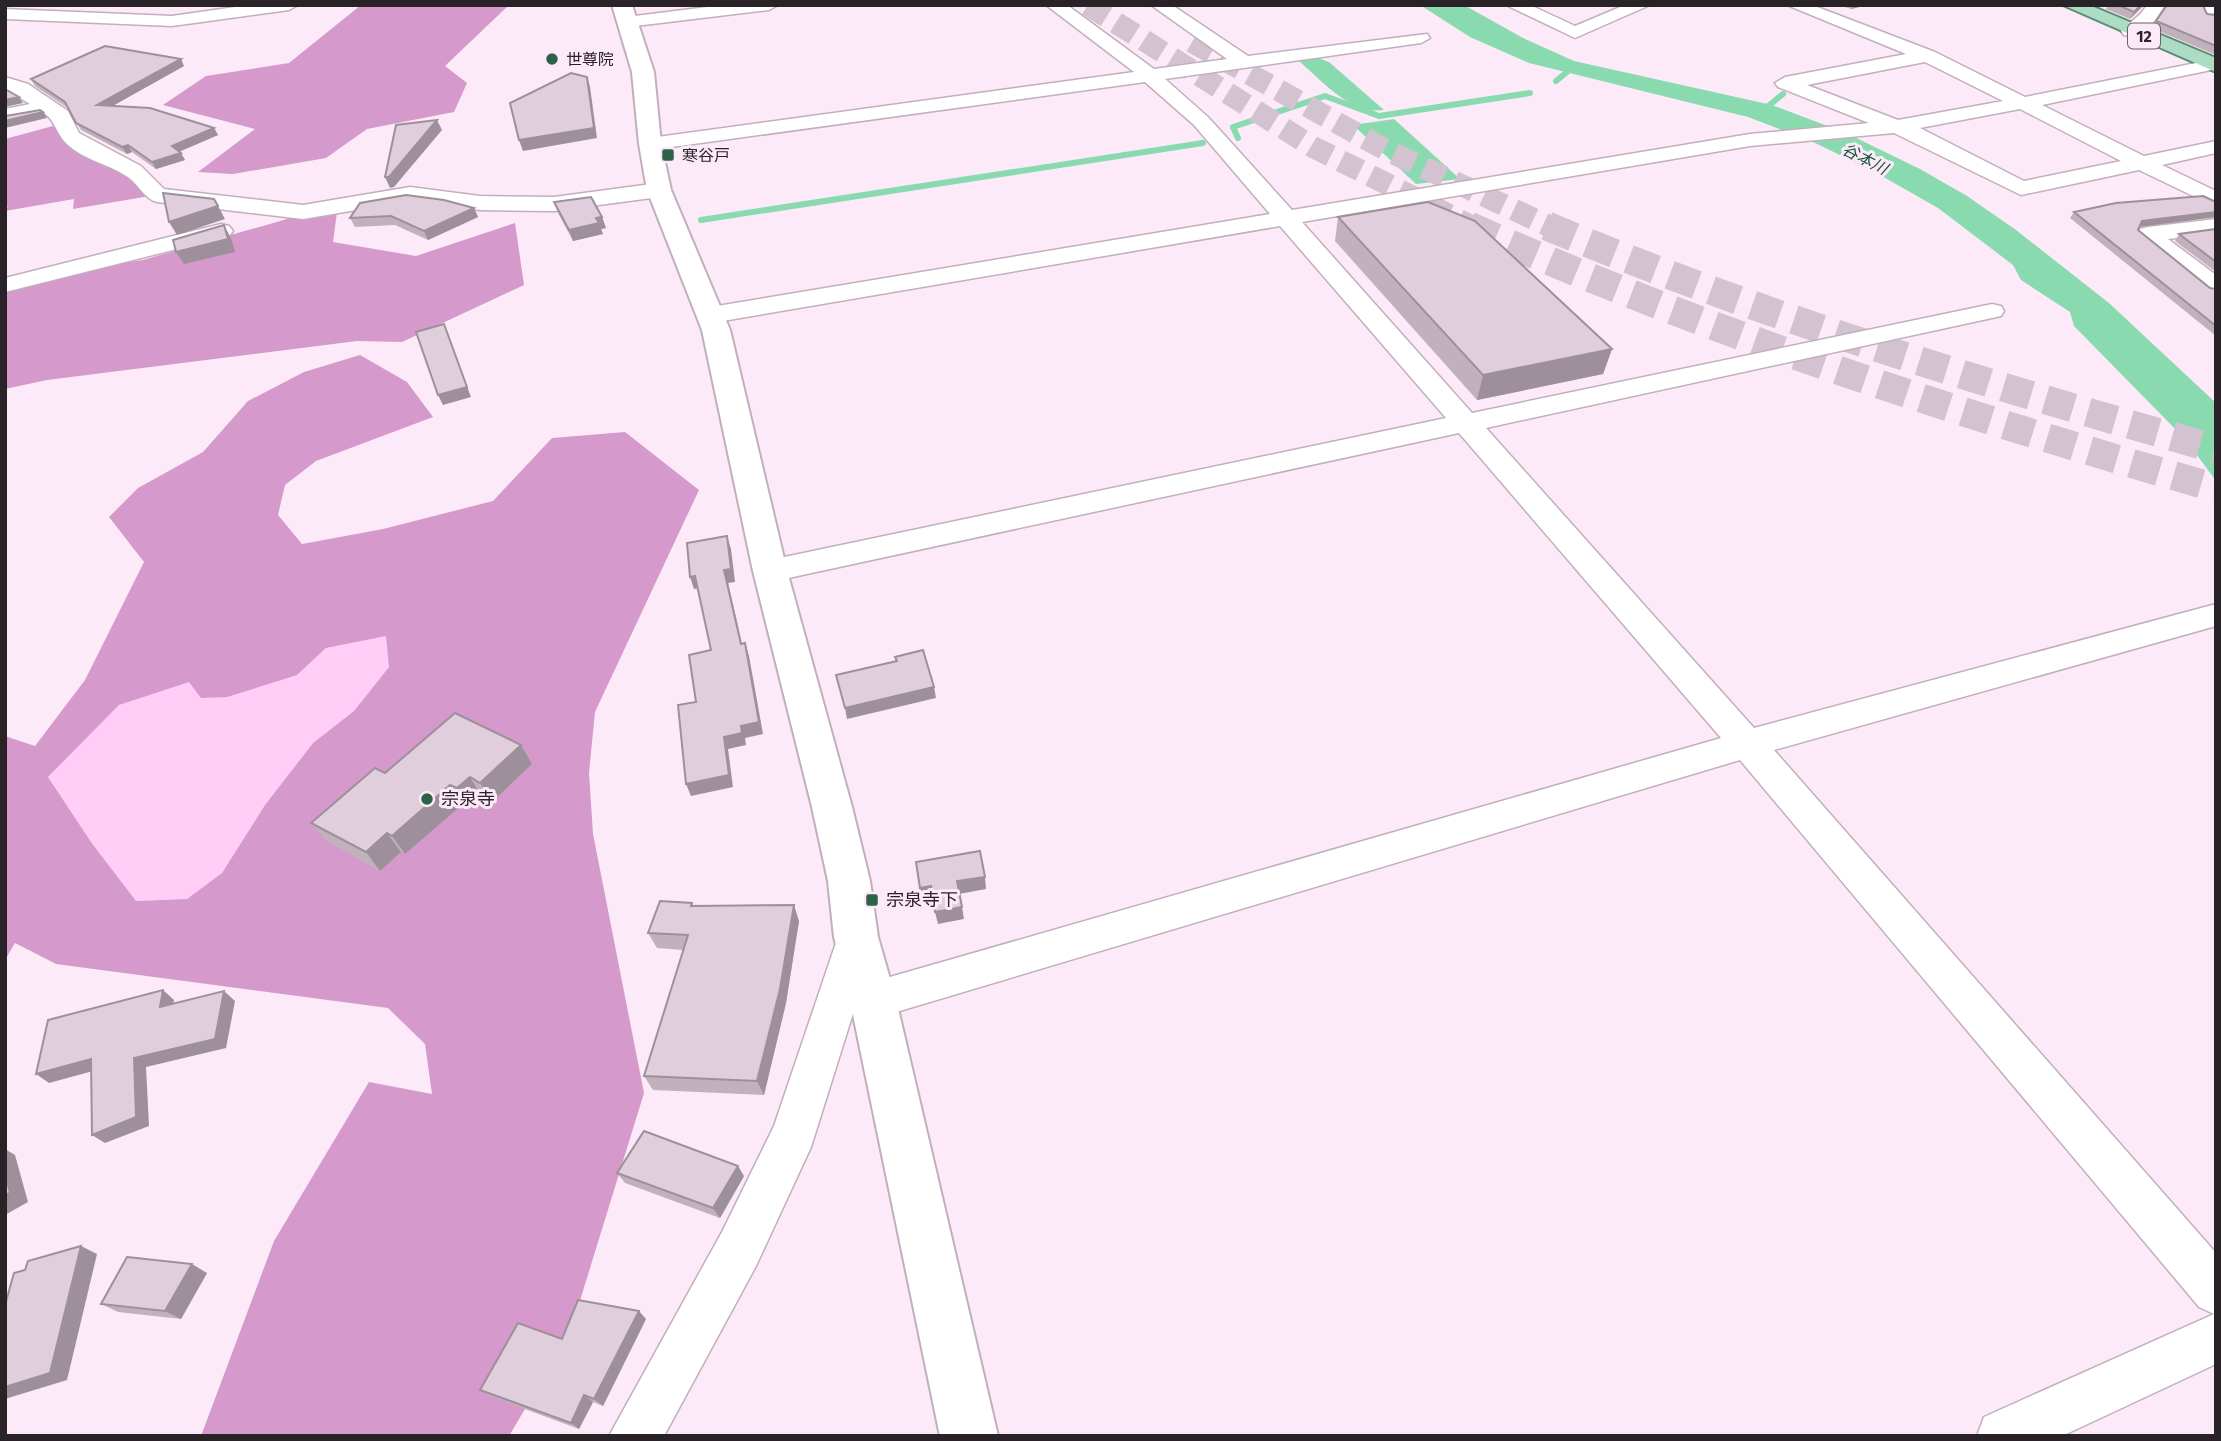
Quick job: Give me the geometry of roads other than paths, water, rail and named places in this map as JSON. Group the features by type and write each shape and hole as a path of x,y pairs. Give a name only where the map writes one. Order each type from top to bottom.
{"main road":[{"name":"12","path":"2073,5 2214,65"}],"street":[{"path":"5,14 172,21 289,5"},
{"path":"769,5 625,14 643,72 650,144 659,190 711,315 770,571 832,807 849,881 856,937 873,1000 968,1436"},
{"path":"1055,5 1151,75 1201,121 1747,744 2216,1290"},
{"path":"1160,5 1244,62"},
{"path":"1516,5 1575,33 1641,5"},
{"path":"1796,5 1928,56 2216,200"},
{"path":"2130,31 2143,24 2156,5"},
{"path":"650,144 1421,37"},
{"path":"1928,56 1785,83 1972,160 2021,188 2216,147"},
{"path":"711,315 1749,140 1894,127 2214,65"},
{"path":"5,83 21,89 61,116 67,133 88,148 143,177 157,195 270,211 303,212 410,194 480,203 554,204 659,190"},
{"path":"5,115 47,106"},
{"path":"5,285 182,243 255,220 270,211"},
{"path":"2216,226 2148,234 2216,287"},
{"path":"770,571 1992,312"},
{"path":"873,1000 1747,744 2216,615"},
{"path":"635,1436 739,1249 795,1132 856,937"},
{"path":"2003,1436 2216,1338"}],"water":[{"name":"谷本川","path":"1420,5 1464,5 1523,38 1574,61 1772,105 1846,133 1920,169 1967,196 2016,230 2109,303 2216,403 2216,481 2186,440 2074,326 2070,312 2021,280 2013,265 1938,208 1873,171 1813,142 1748,117 1529,63 1470,37"},
{"path":"1318,58 1329,62 1384,110 1372,110 1349,102 1327,87 1299,61"},
{"path":"1394,119 1460,179 1416,184 1353,125"}],"waterway":[{"path":"1556,81 1573,67"},
{"path":"1238,138 1233,127 1325,96 1379,116 1530,93"},
{"path":"1761,112 1783,94"},
{"path":"701,220 1203,143"}],"tunnel":[{"path":"1088,5 1313,147 1473,227"},
{"path":"1192,42 1386,150 1551,227"},
{"path":"1469,226 1652,302 1838,370 2026,431 2216,488"},
{"path":"1547,226 1794,320 2046,400 2216,449"}],"place":[{"name":"世尊院","path":"552,59"},
{"name":"寒谷戸","path":"668,155"},
{"name":"宗泉寺","path":"427,799"},
{"name":"宗泉寺下","path":"872,900"}]}
